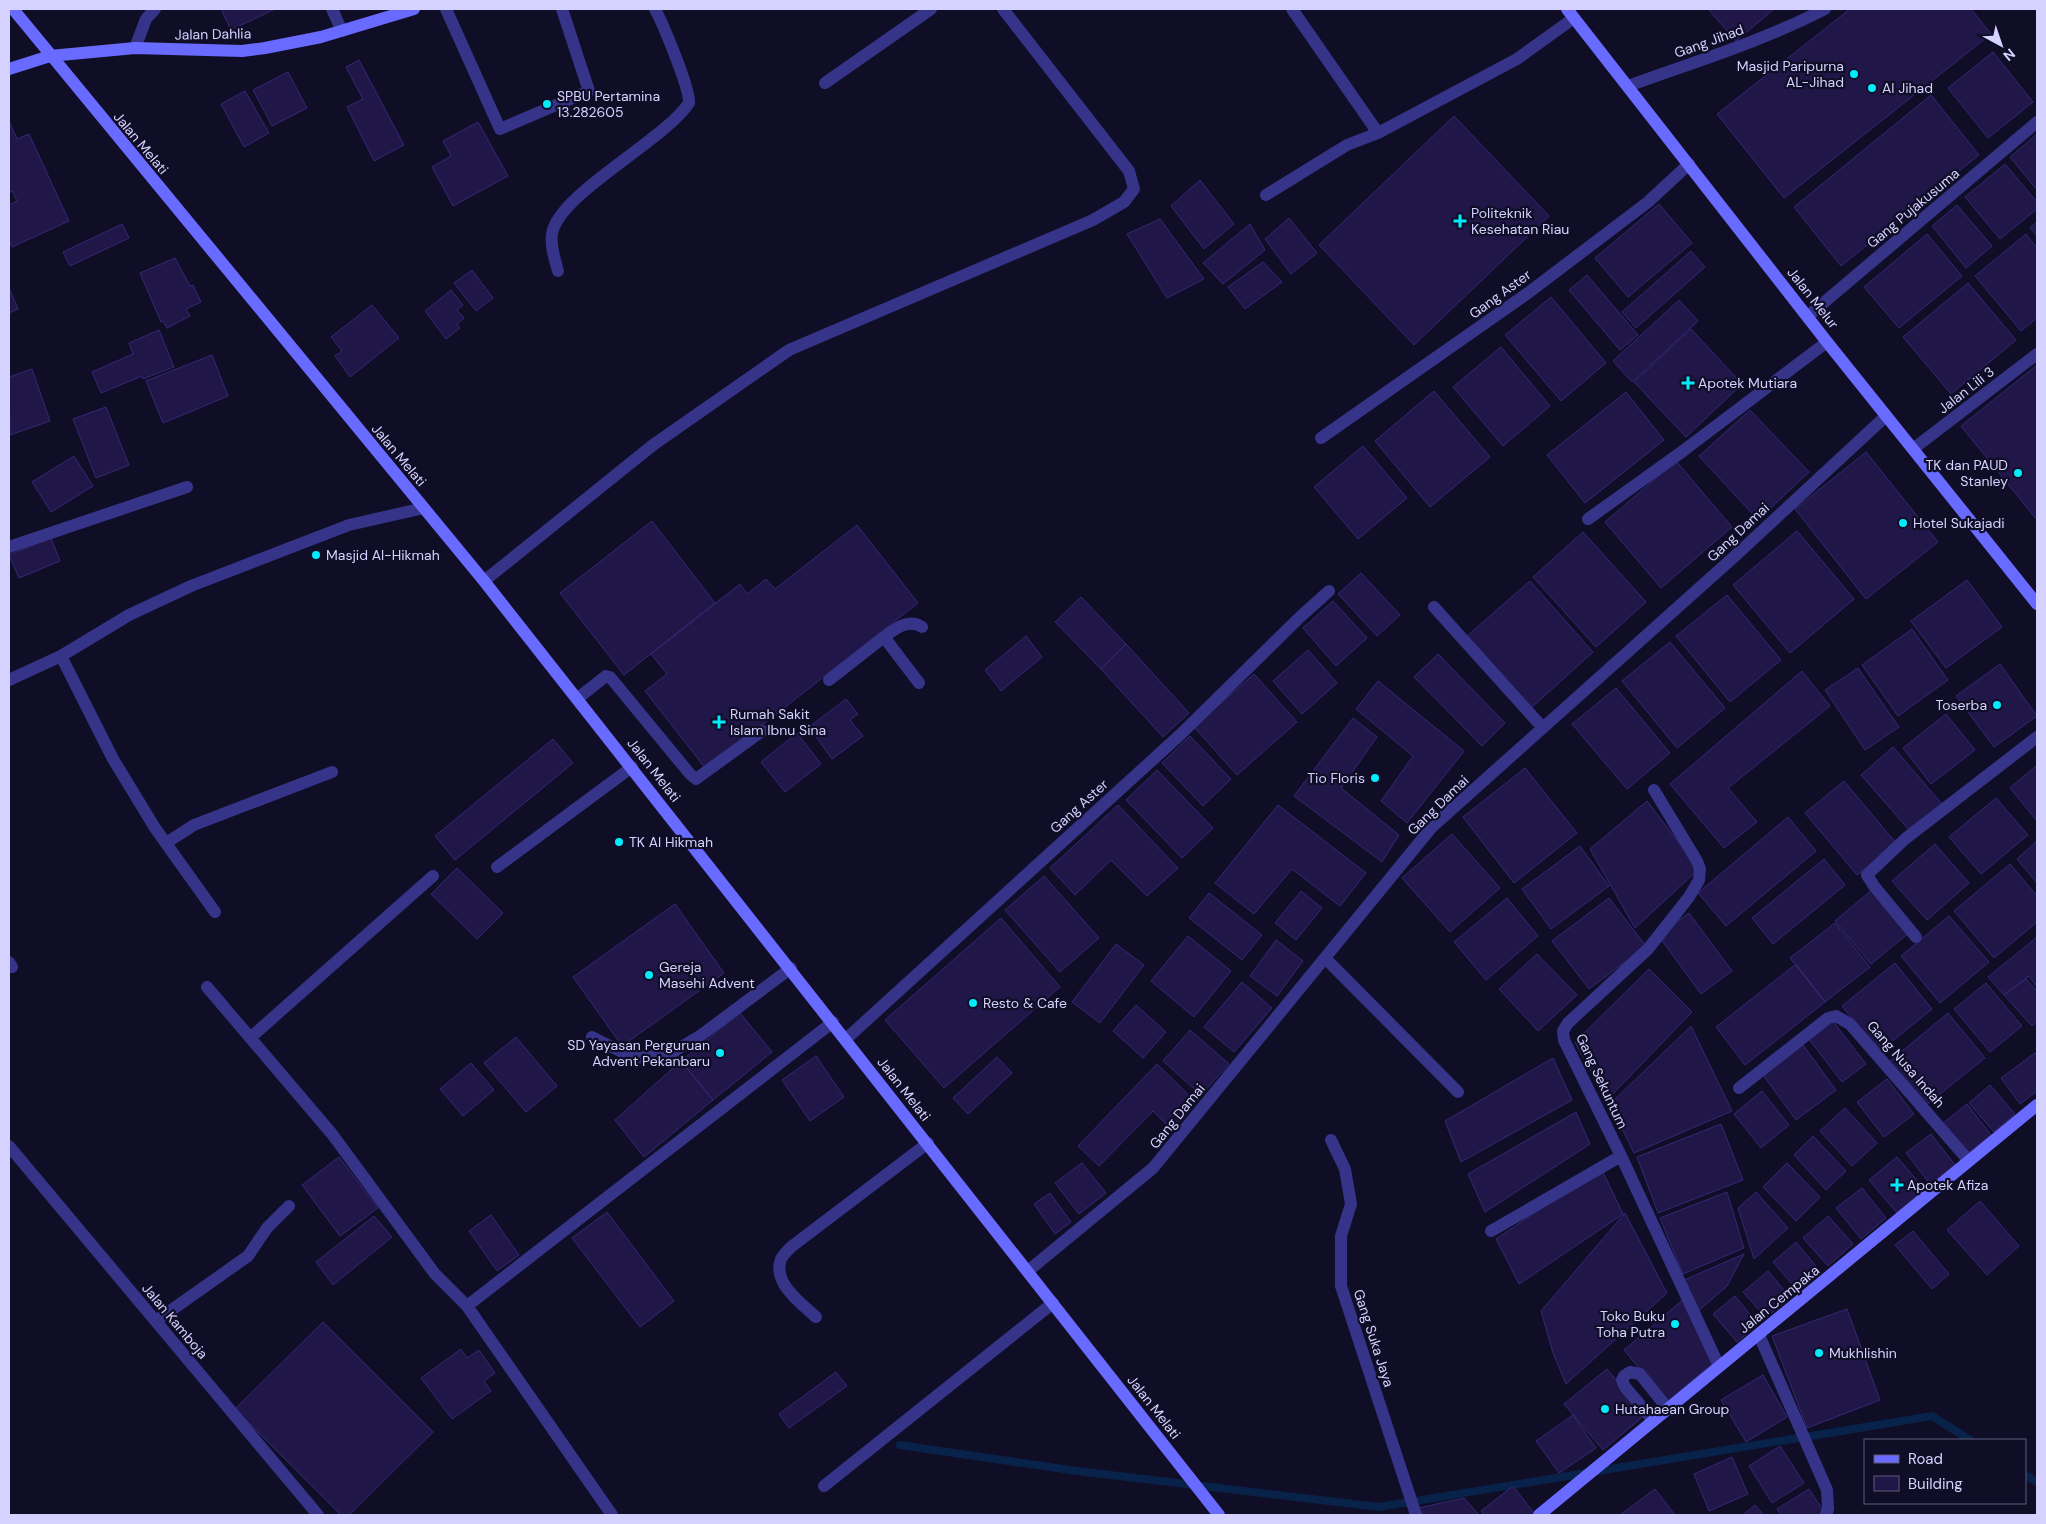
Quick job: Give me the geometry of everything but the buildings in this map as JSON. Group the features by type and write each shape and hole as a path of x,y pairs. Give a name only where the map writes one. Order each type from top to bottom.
{"street":[{"name":"Jalan Melati","path":"13,9 484,581 578,698 1219,1515"},
{"path":"135,48 146,19 154,9"},
{"path":"332,9 342,30"},
{"name":"Jalan Dahlia","path":"9,69 50,56 135,48 242,51 294,43 414,9"},
{"path":"446,9 500,129 589,91 562,9"},
{"path":"558,271 552,233 561,215 597,181 668,125 688,103 681,74 663,24 655,9"},
{"path":"825,83 931,9"},
{"path":"484,581 653,445 789,350 1093,220 1124,202 1134,189 1129,172 1003,9"},
{"path":"1292,9 1378,133"},
{"name":"Gang Jihad","path":"1628,86 1757,39 1800,22 1825,9"},
{"path":"1266,195 1347,144 1378,133 1517,58 1571,14"},
{"name":"Jalan Melur","path":"1571,14 1886,416 2037,604"},
{"name":"Gang Pujakusuma","path":"1808,316 2037,122"},
{"name":"Gang Aster","path":"1321,438 1528,293 1648,202 1689,164"},
{"path":"1588,519 1684,451 1828,342"},
{"name":"Jalan Lili 3","path":"1913,449 2037,354"},
{"name":"Gang Damai","path":"1028,1271 1154,1168 1432,827 1734,556 1886,416"},
{"path":"9,548 187,487"},
{"path":"9,680 61,656 129,615 191,586 349,525 424,508"},
{"name":"Gang Aster","path":"846,1039 1181,734 1329,591"},
{"path":"1434,607 1543,728"},
{"path":"829,680 897,628 909,623 918,624 922,627"},
{"path":"884,638 919,683"},
{"path":"61,656 113,759 166,843 215,912"},
{"path":"578,698 606,676 610,677 696,779 762,731"},
{"path":"1916,937 1867,875 1905,839 2037,737"},
{"path":"497,867 632,767"},
{"path":"166,843 194,825 332,772"},
{"name":"Gang Sekuntum","path":"1654,790 1697,860 1700,869 1699,880 1689,897 1648,949 1568,1023 1563,1031 1564,1040 1621,1156 1719,1366"},
{"path":"250,1038 433,876"},
{"path":"1325,958 1458,1092"},
{"path":"592,1037 634,1058 668,1056 700,1036 791,968"},
{"path":"206,988 332,1134 435,1274 467,1306 612,1515"},
{"name":"Gang Nusa Indah","path":"1738,1088 1828,1018 1836,1016 1850,1024 1969,1161"},
{"path":"467,1306 833,1022"},
{"name":"Jalan Cempaka","path":"1539,1515 2037,1105"},
{"name":"Gang Suka Jaya","path":"1331,1140 1346,1169 1351,1204 1341,1236 1341,1286 1415,1513"},
{"path":"816,1317 789,1292 778,1272 781,1258 791,1247 928,1143"},
{"name":"Jalan Kamboja","path":"9,1146 318,1515"},
{"path":"1491,1231 1621,1156"},
{"path":"156,1321 248,1256 267,1228 289,1206"},
{"path":"824,1486 1054,1303"},
{"path":"1759,1334 1826,1490 1828,1509 1826,1515"},
{"path":"1653,1420 1625,1387 1622,1380 1624,1376 1630,1372 1640,1374 1668,1408"}],"waterway":[{"path":"900,1445 1077,1471 1379,1507 1932,1416 1968,1439"},
{"path":"2026,1476 2037,1482"}],"place":[{"name":"Masjid Paripurna AL-Jihad","path":"1854,74"},
{"name":"Al Jihad","path":"1872,88"},
{"name":"SPBU Pertamina 13.282605","path":"547,104"},
{"name":"Politeknik Kesehatan Riau","path":"1460,221"},
{"name":"Apotek Mutiara","path":"1688,383"},
{"name":"TK dan PAUD Stanley","path":"2018,473"},
{"name":"Hotel Sukajadi","path":"1903,523"},
{"name":"Masjid Al-Hikmah","path":"316,555"},
{"name":"Toserba","path":"1997,705"},
{"name":"Rumah Sakit Islam Ibnu Sina","path":"719,722"},
{"name":"Tio Floris","path":"1375,778"},
{"name":"TK Al Hikmah","path":"619,842"},
{"name":"Gereja Masehi Advent","path":"649,975"},
{"name":"Resto & Cafe","path":"973,1003"},
{"name":"SD Yayasan Perguruan Advent Pekanbaru","path":"720,1053"},
{"name":"Apotek Afiza","path":"1897,1185"},
{"name":"Toko Buku Toha Putra","path":"1675,1324"},
{"name":"Mukhlishin","path":"1819,1353"},
{"name":"Hutahaean Group","path":"1605,1409"}]}
